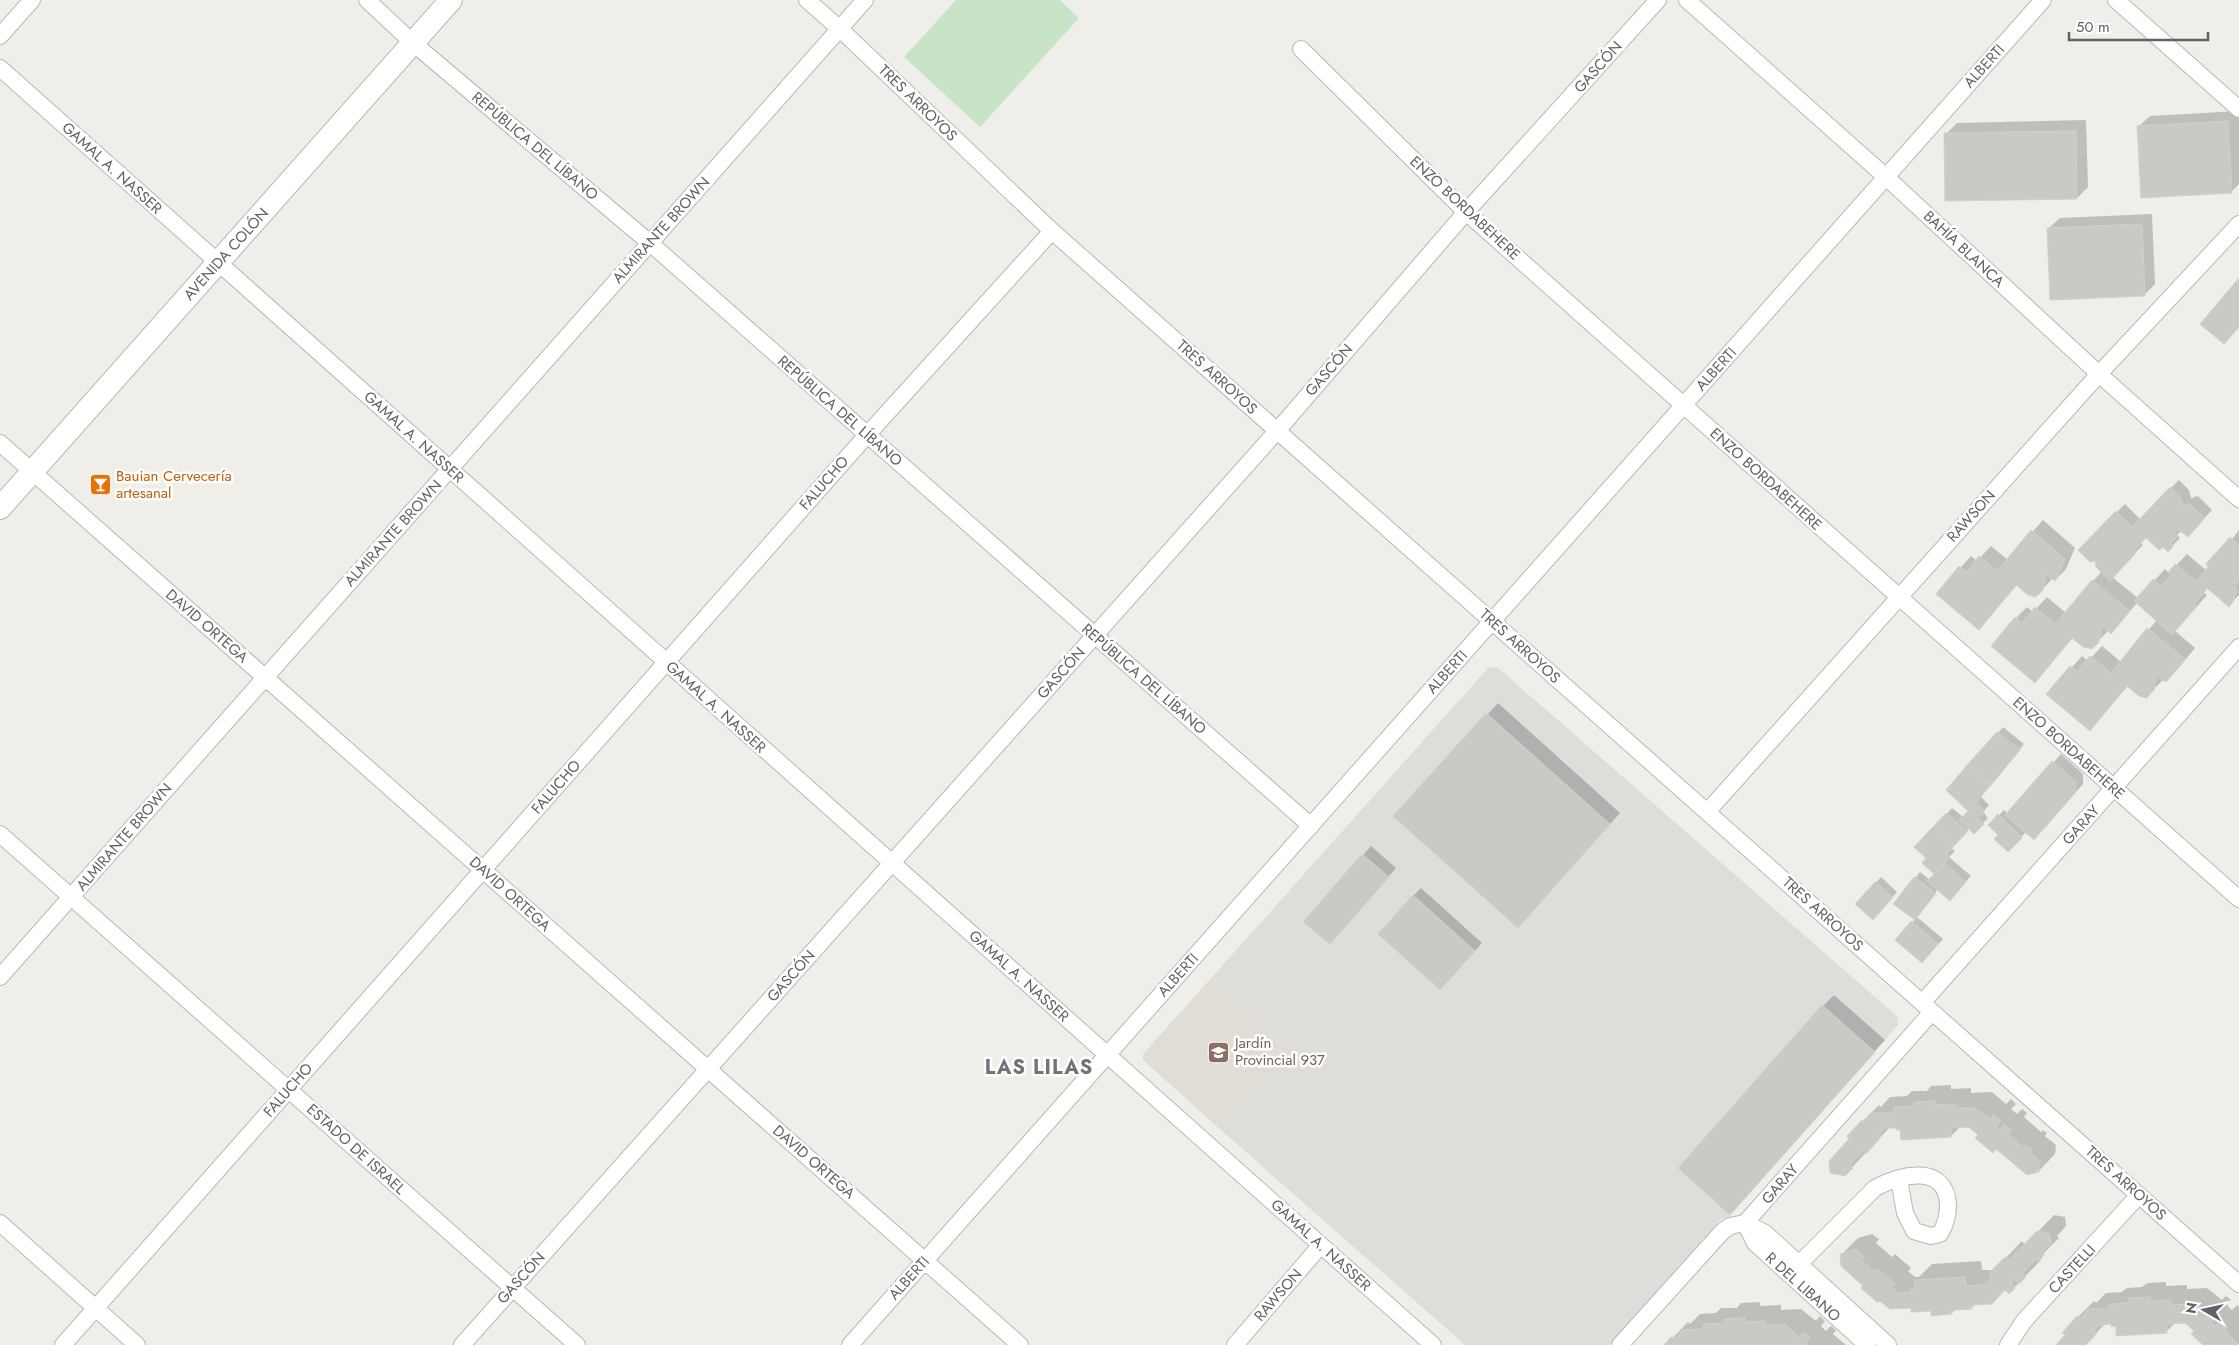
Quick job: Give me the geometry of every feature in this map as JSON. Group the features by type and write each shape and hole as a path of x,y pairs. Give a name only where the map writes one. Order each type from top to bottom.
{"main road":[{"name":"AVENIDA COLÓN","path":"0,508 451,0"}],"street":[{"path":"0,36 32,0"},
{"name":"REPÚBLICA DEL LÍBANO","path":"367,0 413,42 650,243 1311,826"},
{"name":"TRES ARROYOS","path":"807,0 840,29 1052,231 2239,1284"},
{"name":"ALMIRANTE BROWN","path":"0,977 865,0"},
{"name":"GASCÓN","path":"462,1345 1277,431 1466,212 1658,0"},
{"name":"BAHÍA BLANCA","path":"1687,0 1886,177 2099,374 2239,500"},
{"name":"ALBERTI","path":"850,1345 2043,0"},
{"path":"2116,0 2239,109"},
{"name":"ENZO BORDABEHERE","path":"1301,49 1466,212 2239,899"},
{"name":"GAMAL A. NASSER","path":"0,68 1433,1345"},
{"name":"RAWSON","path":"1708,812 1898,596 2099,374 2239,224"},
{"name":"FALUCHO","path":"63,1345 867,434 1052,231"},
{"name":"DAVID ORTEGA","path":"0,443 1020,1345"},
{"name":"GARAY","path":"1620,1345 1722,1232 1730,1226 1746,1223 2114,788 2239,647"},
{"name":"ESTADO DE ISRAEL","path":"0,834 577,1345"},
{"path":"1888,1345 1792,1267 1875,1188 1886,1182 1899,1179"},
{"name":"CASTELLI","path":"2008,1345 2024,1321 2139,1195"},
{"path":"0,1223 137,1345"},
{"name":"R DEL LIBANO","path":"1746,1223 1755,1244 1792,1267 1867,1345"},
{"name":"RAWSON","path":"1236,1345 1321,1245"}],"shaded area":[{"path":"1497,667 1897,1016 1898,1025 1725,1221 1722,1218 1609,1345 1465,1345 1222,1131 1294,1050 1213,976 1488,668"},
{"name":"Jardín Provincial 937","path":"1213,976 1294,1050 1222,1131 1143,1060 1143,1054"}],"green space":[{"path":"956,0 1060,0 1079,18 980,127 904,57"}],"building":[{"path":"2228,121 2232,193 2141,198 2137,126"},
{"path":"2076,131 2077,199 1945,201 1944,133"},
{"path":"2142,224 2145,296 2050,300 2047,228"},
{"path":"2239,278 2239,327 2224,344 2200,324"},
{"path":"2170,487 2181,498 2183,505 2189,504 2205,518 2188,537 2178,529 2173,534 2177,537 2170,544 2173,547 2168,552 2163,547 2159,550 2146,538 2133,552 2135,554 2110,581 2096,567 2095,561 2090,562 2078,550 2116,511 2132,527"},
{"path":"2031,530 2065,559 2055,581 2046,574 2043,590 2036,597 2028,595 2016,585 1979,630 1936,594 1959,566 1966,572 1979,556 1997,571"},
{"path":"2230,537 2239,545 2239,581 2234,587 2238,591 2234,596 2235,599 2229,607 2207,588 2194,605 2197,606 2172,635 2134,601 2153,579 2161,586 2171,575 2168,573 2175,564 2196,582 2208,567 2206,564"},
{"path":"2092,580 2130,611 2111,634 2102,626 2099,642 2092,649 2083,647 2072,638 2035,683 1991,646 2015,617 2022,623 2035,607 2055,624"},
{"path":"2147,628 2185,659 2166,682 2157,675 2154,690 2147,698 2139,696 2127,686 2090,731 2046,694 2070,666 2077,672 2090,656 2111,673"},
{"path":"1486,713 1610,824 1518,928 1393,816"},
{"path":"1997,732 2020,750 1991,785 1968,764"},
{"path":"2052,761 2076,782 2075,793 2034,840 2005,815"},
{"path":"1968,764 1991,785 1968,811 1946,790"},
{"path":"1976,803 1985,811 1978,818 1984,824 1974,834 1959,820"},
{"path":"1946,813 1968,831 1954,846 1934,826"},
{"path":"1998,814 2022,838 2008,852 1994,839 1998,835 1988,825"},
{"path":"1934,826 1954,846 1947,854 1950,857 1934,874 1922,863 1926,858 1914,847"},
{"path":"1362,854 1389,877 1330,944 1303,922"},
{"path":"1945,863 1966,882 1950,901 1927,881"},
{"path":"1914,877 1936,893 1915,920 1893,904"},
{"path":"1875,882 1893,897 1873,920 1855,904"},
{"path":"1413,895 1475,951 1440,990 1378,934"},
{"path":"1911,921 1938,944 1922,963 1895,940"},
{"path":"1822,1005 1875,1052 1730,1215 1678,1168"},
{"path":"1935,1101 1935,1105 1955,1104 1955,1108 1975,1108 1990,1119 1993,1115 2001,1121 1996,1126 2000,1130 2004,1124 2012,1130 2008,1134 2024,1148 2026,1145 2032,1150 2030,1153 2040,1161 2039,1172 2027,1175 1996,1149 1993,1153 1975,1138 1978,1135 1969,1127 1951,1128 1951,1137 1901,1140 1900,1130 1884,1128 1879,1134 1881,1137 1866,1154 1863,1151 1850,1165 1853,1168 1845,1176 1830,1173 1829,1161 1849,1139 1847,1136 1862,1120 1864,1122 1873,1113 1894,1112 1894,1107 1914,1106 1914,1102"},
{"path":"2037,1231 2049,1233 2051,1243 2041,1253 2044,1255 2039,1261 2036,1259 2022,1274 2026,1277 2019,1284 2014,1279 2011,1283 2015,1288 2009,1294 2005,1290 1992,1304 1972,1305 1972,1309 1952,1310 1952,1314 1931,1316 1931,1311 1911,1312 1911,1308 1890,1309 1880,1301 1878,1303 1841,1266 1840,1254 1856,1249 1864,1256 1861,1260 1875,1272 1878,1269 1895,1284 1893,1288 1899,1293 1911,1292 1911,1289 1915,1289 1914,1280 1965,1277 1966,1286 1984,1285 1992,1277 1989,1273 2005,1257 2009,1260"},
{"path":"2150,1297 2150,1301 2171,1300 2171,1305 2191,1304 2205,1316 2209,1311 2216,1317 2211,1322 2215,1326 2220,1321 2227,1327 2224,1330 2239,1345 2203,1345 2191,1334 2194,1331 2185,1323 2166,1324 2167,1333 2116,1336 2116,1326 2111,1327 2111,1324 2099,1325 2094,1331 2097,1333 2086,1345 2056,1345 2065,1335 2062,1333 2077,1316 2080,1319 2088,1309 2110,1308 2109,1304 2129,1303 2129,1298"},
{"path":"1745,1318 1745,1322 1765,1321 1765,1326 1785,1324 1799,1337 1803,1332 1810,1338 1806,1343 1808,1345 1664,1345 1671,1337 1674,1339 1683,1330 1704,1329 1703,1324 1724,1323 1723,1319"}],"place":[{"name":"Bauian Cervecería artesanal","path":"100,485"},
{"name":"Jardín Provincial 937","path":"1219,1052"}],"district":[{"name":"LAS LILAS","path":"1039,1067"}]}
